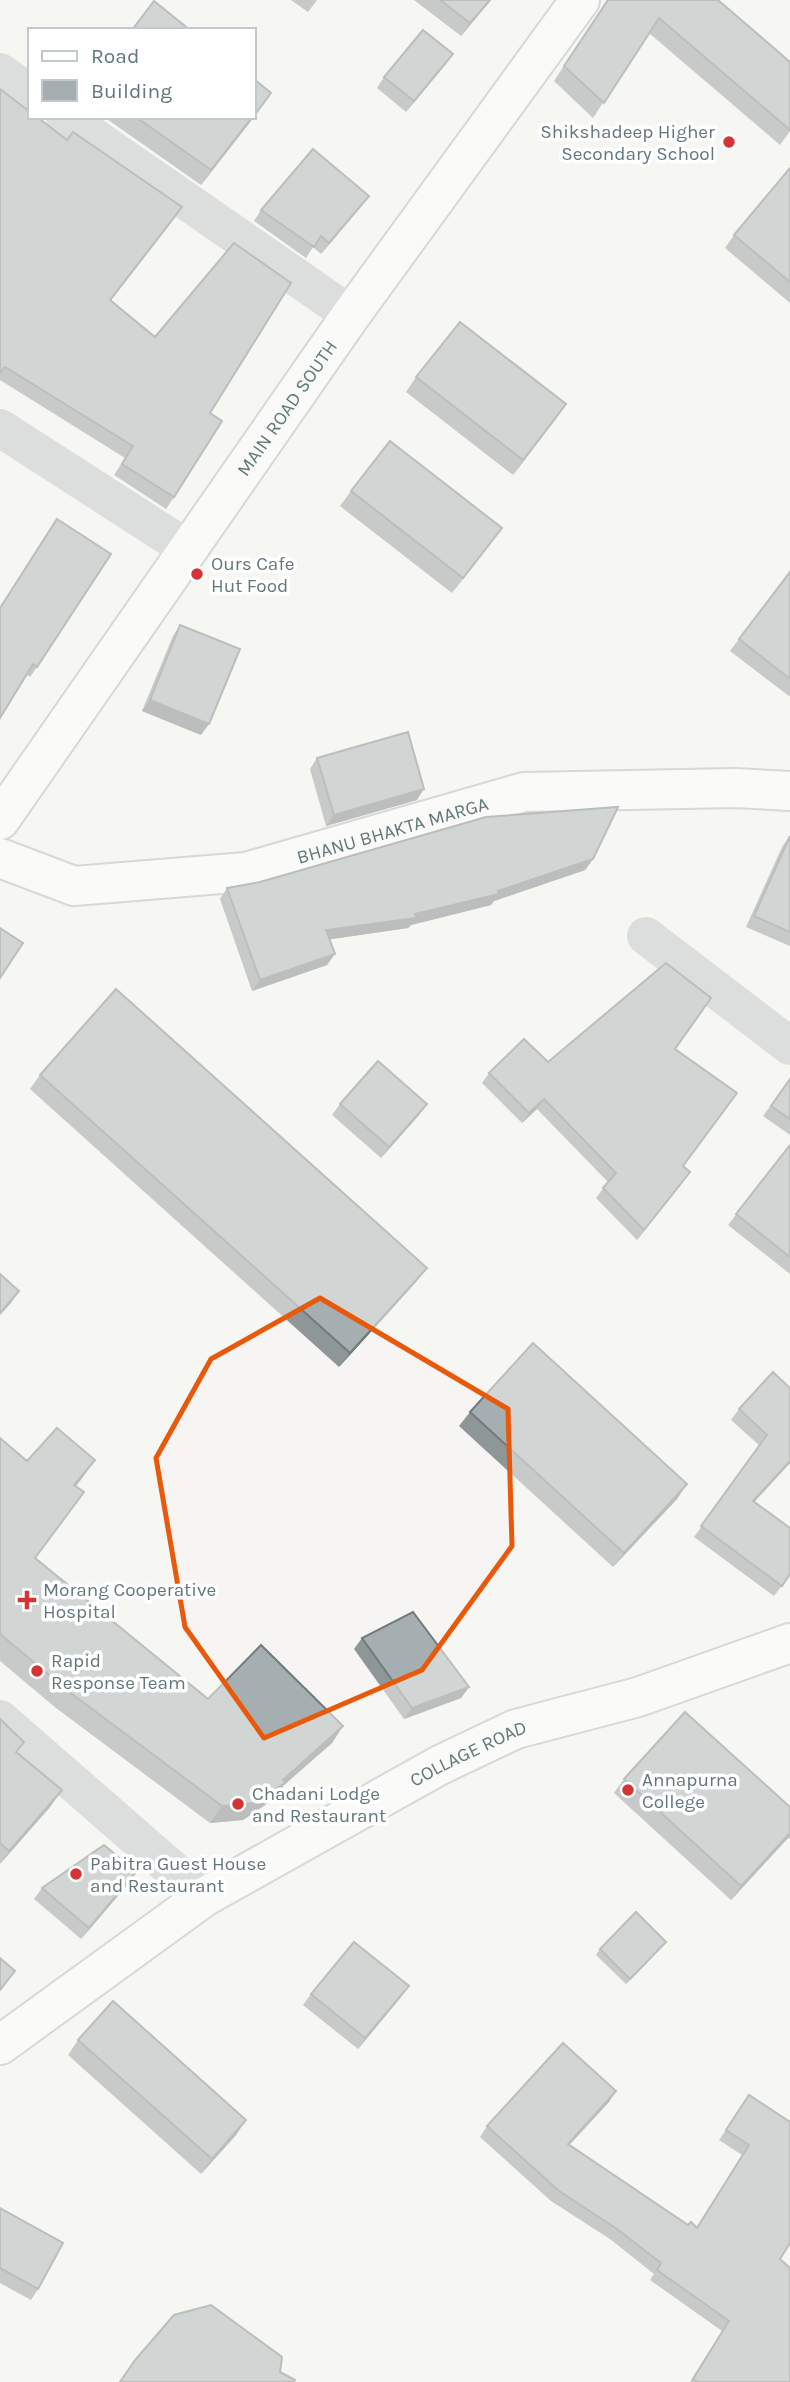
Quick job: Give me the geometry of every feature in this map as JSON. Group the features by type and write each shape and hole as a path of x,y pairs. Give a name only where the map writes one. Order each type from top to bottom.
{"street":[{"name":"MAIN ROAD SOUTH","path":"0,820 351,315 580,0"},
{"path":"0,72 28,92"},
{"path":"68,119 351,315"},
{"path":"0,428 188,549"},
{"name":"BHANU BHAKTA MARGA","path":"0,858 74,886 233,873 524,792 735,788 790,792"},
{"path":"646,936 790,1045"},
{"name":"COLLAGE ROAD","path":"0,2045 204,1897 440,1765 516,1729 638,1697 790,1643"},
{"path":"0,1719 204,1897"}],"highlighted area":[{"path":"320,1298 508,1409 512,1546 422,1670 264,1738 185,1627 156,1458 211,1359"}],"building":[{"path":"440,0 490,0 470,23"},
{"path":"608,0 718,0 790,62 790,130 659,18 604,103 564,66"},
{"path":"154,1 188,28 134,28"},
{"path":"423,30 453,54 414,101 384,77"},
{"path":"256,81 271,93 256,113"},
{"path":"0,89 28,110 28,119 40,119 67,140 73,132 182,207 110,300 155,337 234,243 291,283 210,413 222,421 174,497 122,464 133,446 5,367 0,373"},
{"path":"139,119 250,119 211,170"},
{"path":"313,149 369,196 329,243 321,236 314,247 261,210"},
{"path":"790,168 790,282 734,235"},
{"path":"460,322 566,404 523,460 416,377"},
{"path":"390,441 502,528 463,578 351,491"},
{"path":"57,519 111,554 37,667 33,664 0,718 0,608"},
{"path":"790,572 790,679 739,639"},
{"path":"180,625 240,649 209,724 150,700"},
{"path":"408,732 424,789 334,815 317,758"},
{"path":"618,807 593,859 498,891 499,894 415,914 416,918 326,930 335,954 260,980 227,888 260,882 486,817"},
{"path":"790,836 790,932 754,916"},
{"path":"0,928 23,943 0,978"},
{"path":"666,963 711,998 675,1049 737,1093 683,1166 690,1172 644,1230 603,1188 616,1173 544,1099 529,1113 489,1073 524,1039 548,1062"},
{"path":"116,989 427,1268 350,1353 40,1075"},
{"path":"378,1061 427,1104 389,1147 340,1104"},
{"path":"790,1079 790,1119 771,1106"},
{"path":"790,1145 790,1257 736,1214"},
{"path":"0,1274 19,1291 0,1313"},
{"path":"533,1343 687,1484 624,1553 470,1412"},
{"path":"773,1372 790,1388 790,1461 753,1501 790,1528 790,1574 782,1586 701,1526 767,1435 739,1409"},
{"path":"57,1428 95,1460 74,1485 84,1492 35,1558 208,1699 261,1645 343,1726 283,1780 286,1782 255,1803 222,1806 68,1691 0,1634 0,1438 27,1461"},
{"path":"413,1612 469,1687 412,1708 362,1638"},
{"path":"685,1712 790,1807 790,1833 741,1886 624,1779"},
{"path":"0,1719 24,1742 16,1752 62,1790 9,1851 0,1843"},
{"path":"104,1845 136,1872 89,1928 42,1888"},
{"path":"636,1912 666,1942 630,1979 600,1949"},
{"path":"354,1942 409,1986 365,2038 311,1994"},
{"path":"0,1958 15,1971 0,1990"},
{"path":"113,2001 246,2120 212,2159 78,2040"},
{"path":"563,2043 616,2091 568,2144 688,2225 691,2222 697,2228 749,2145 726,2130 749,2095 790,2122 790,2243 780,2259 790,2268 790,2382 698,2382 693,2379 729,2321 657,2270 661,2263 617,2229 559,2191 487,2126"},
{"path":"0,2208 63,2243 38,2289 0,2268"},
{"path":"211,2305 282,2357 280,2372 295,2380 294,2382 120,2382 135,2360 174,2315"}],"place":[{"name":"Shikshadeep Higher Secondary School","path":"729,142"},
{"name":"Ours Cafe Hut Food","path":"197,574"},
{"name":"Morang Cooperative Hospital","path":"27,1600"},
{"name":"Rapid Response Team","path":"37,1671"},
{"name":"Annapurna College","path":"628,1790"},
{"name":"Chadani Lodge and Restaurant","path":"238,1804"},
{"name":"Pabitra Guest House and Restaurant","path":"76,1874"}]}
